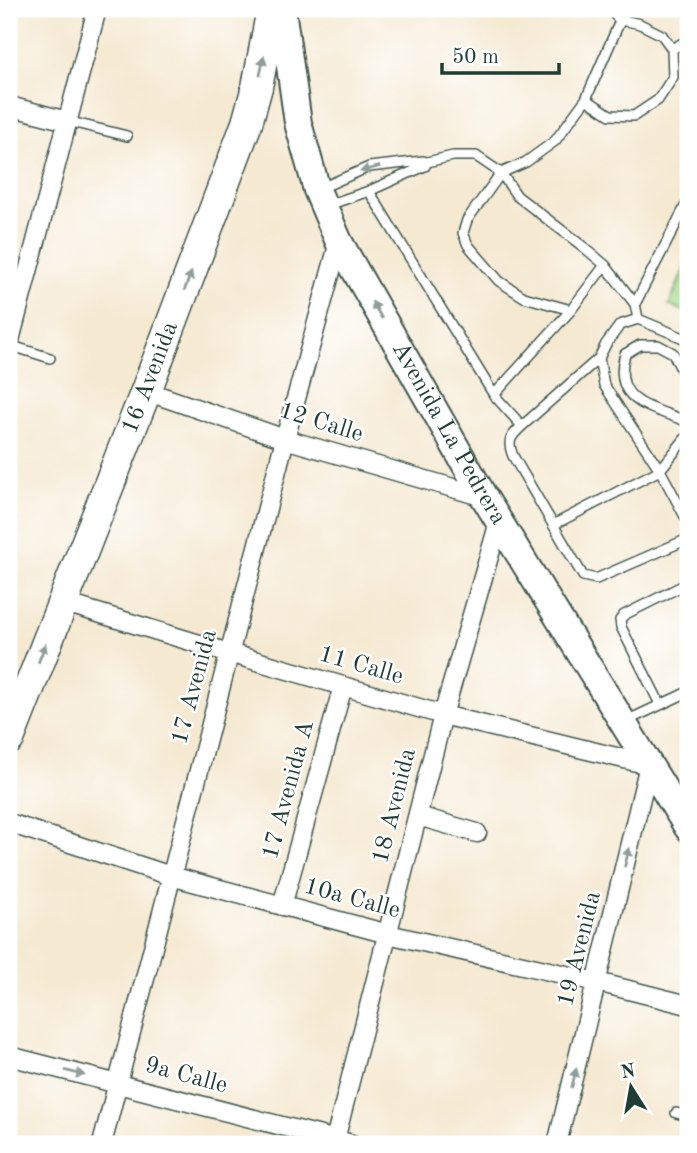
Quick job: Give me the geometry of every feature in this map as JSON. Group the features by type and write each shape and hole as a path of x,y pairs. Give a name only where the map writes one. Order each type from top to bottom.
{"main road":[{"name":"16 Avenida","path":"9,739 146,391 247,123 272,9"}],"street":[{"path":"9,344 97,9"},
{"name":"Avenida La Pedrera","path":"282,9 298,122 320,198 339,243 484,497 688,828"},
{"path":"9,106 67,121"},
{"name":"17 Avenida","path":"102,1144 285,439 339,243"},
{"name":"12 Calle","path":"146,391 285,439 484,497"},
{"name":"18 Avenida","path":"340,1143 388,934 443,715 499,522"},
{"name":"11 Calle","path":"62,602 443,715 649,765"},
{"name":"17 Avenida A","path":"282,906 343,686"},
{"name":"19 Avenida","path":"557,1144 649,765"},
{"path":"418,816 477,833"},
{"name":"10a Calle","path":"9,823 171,876 282,906 688,1005"},
{"name":"9a Calle","path":"9,1056 340,1143"}],"lane":[{"path":"610,9 620,21"},
{"path":"586,99 610,115 634,116 658,100 673,77 671,49 662,35 640,24 620,21"},
{"path":"571,310 524,298 507,287 468,245 463,233 467,220 501,173 526,162 555,141 586,99 620,21"},
{"path":"671,49 688,40"},
{"path":"67,121 127,136"},
{"path":"320,198 369,167 427,162 453,156 476,156 501,173 517,196 605,265 635,304 638,319"},
{"path":"320,198 369,191 425,166 427,162"},
{"path":"369,191 494,396 522,426"},
{"path":"635,304 688,201"},
{"path":"494,396 571,310 605,265"},
{"path":"688,340 638,319 620,325 599,358 522,426 513,435 509,445 583,576 596,579 688,539"},
{"path":"9,344 50,358"},
{"path":"688,383 673,353 658,345 640,345 625,354 621,369 625,390 638,402 688,422"},
{"path":"599,358 604,385 660,470 688,522"},
{"path":"553,525 660,470 688,435"},
{"path":"660,704 621,627 620,620 624,615 688,583"},
{"path":"623,723 688,692"},
{"path":"676,1113 688,1116"}],"green space":[{"path":"688,260 688,313 669,305"}]}
